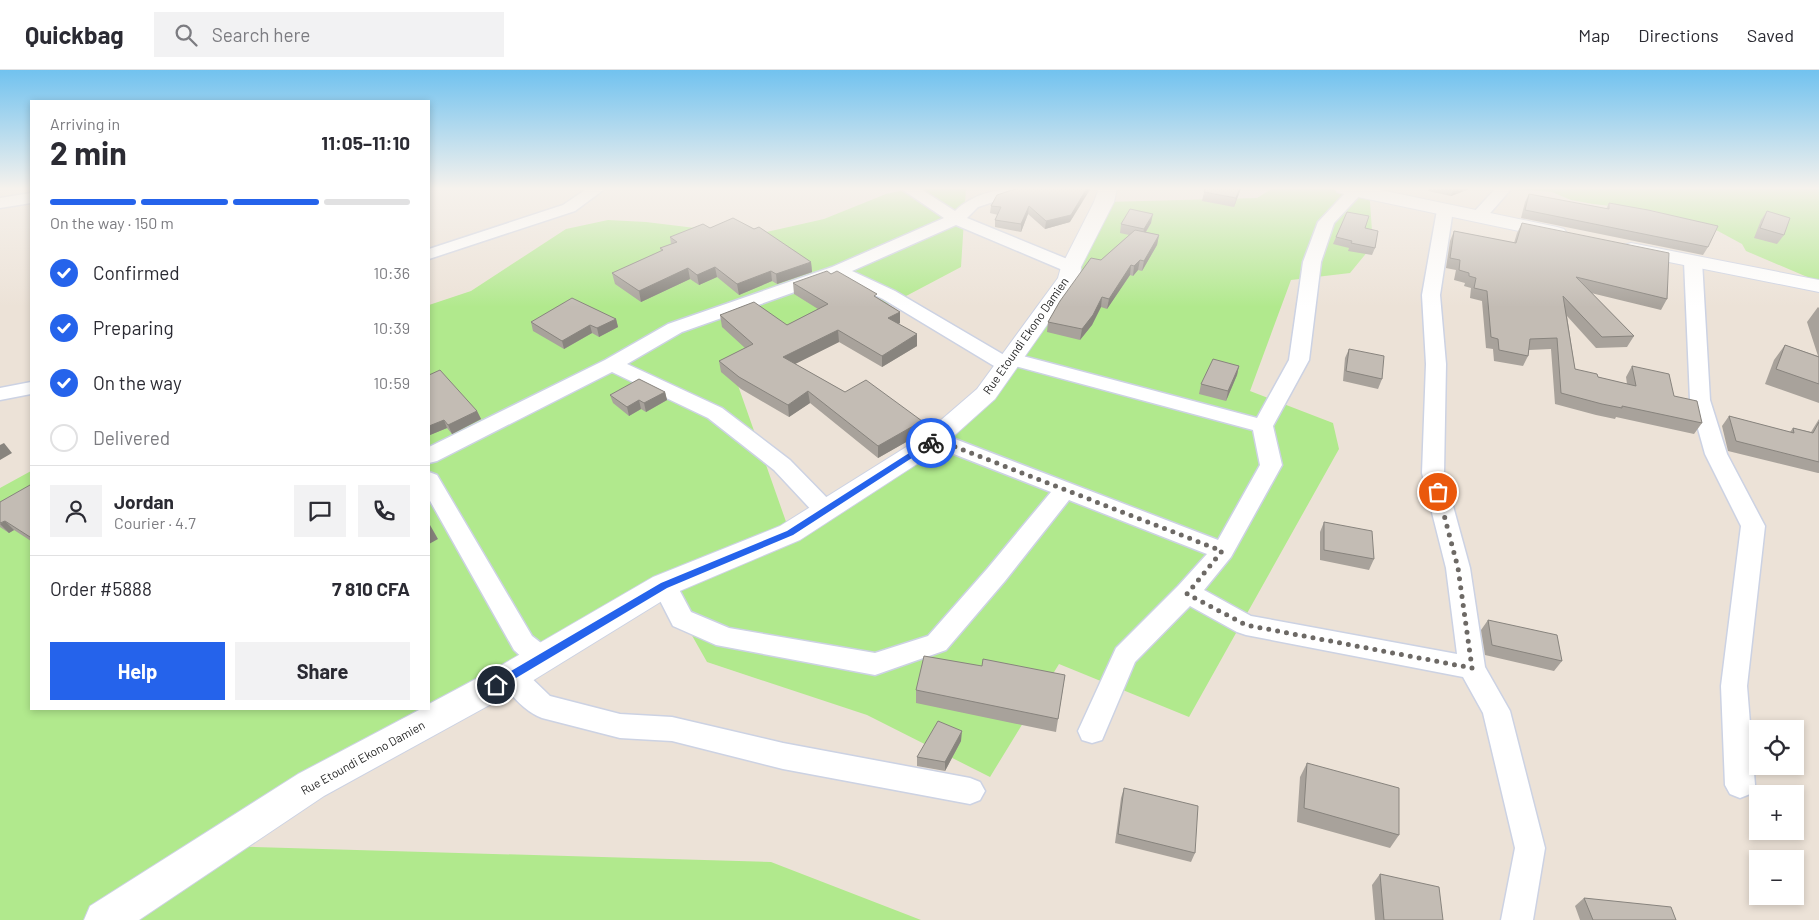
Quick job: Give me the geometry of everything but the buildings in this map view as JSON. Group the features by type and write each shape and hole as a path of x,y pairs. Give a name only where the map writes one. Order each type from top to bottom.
{"street":[{"path":"430,254 509,228"},
{"path":"430,455 612,364 675,328 838,271 936,228"},
{"path":"976,228 1049,260 1071,267"},
{"name":"Rue Etoundi Ekono Damien","path":"104,920 311,785 512,676 664,586 790,533 935,439 986,394 1069,278 1071,267 1091,228"},
{"path":"1092,731 1125,656 1187,594 1222,551 1271,465 1263,426 1299,360 1312,262 1324,228"},
{"path":"1442,228 1431,295 1436,364 1433,473 1458,568 1472,668 1496,711 1530,848 1517,920"},
{"path":"1533,228 1576,237"},
{"path":"1615,246 1819,286"},
{"path":"1693,261 1700,400 1716,454 1753,526 1734,686 1740,785"},
{"path":"838,271 889,295 1008,362 1072,374 1204,412 1263,426"},
{"path":"612,364 715,413 782,466 825,510"},
{"path":"0,394 30,388"},
{"path":"935,439 1222,551"},
{"path":"430,482 523,643 540,658"},
{"path":"664,586 682,619 725,638 875,664 938,643 1065,490"},
{"path":"1187,594 1246,625 1472,668"},
{"path":"512,676 542,706 612,724 672,729 783,756 970,791"}],"green space":[{"path":"693,228 753,235 786,228 963,228 961,267 908,295 734,374 790,533 986,394 1069,278 1092,228 1372,228 1373,245 1350,273 1291,280 1250,391 1333,423 1339,449 1189,717 1059,664 990,777 867,715 707,662 664,586 220,846 771,862 921,920 0,920 0,488 30,472 30,710 430,710 430,305 471,291 566,229"},
{"path":"1708,228 1819,228 1819,282 1746,251 1742,244"}],"way so far":[{"path":"931,443 935,439 1222,551 1187,594 1246,625 1472,668 1458,568 1438,492"}],"route":[{"path":"496,685 664,586 790,533 931,443"}]}
